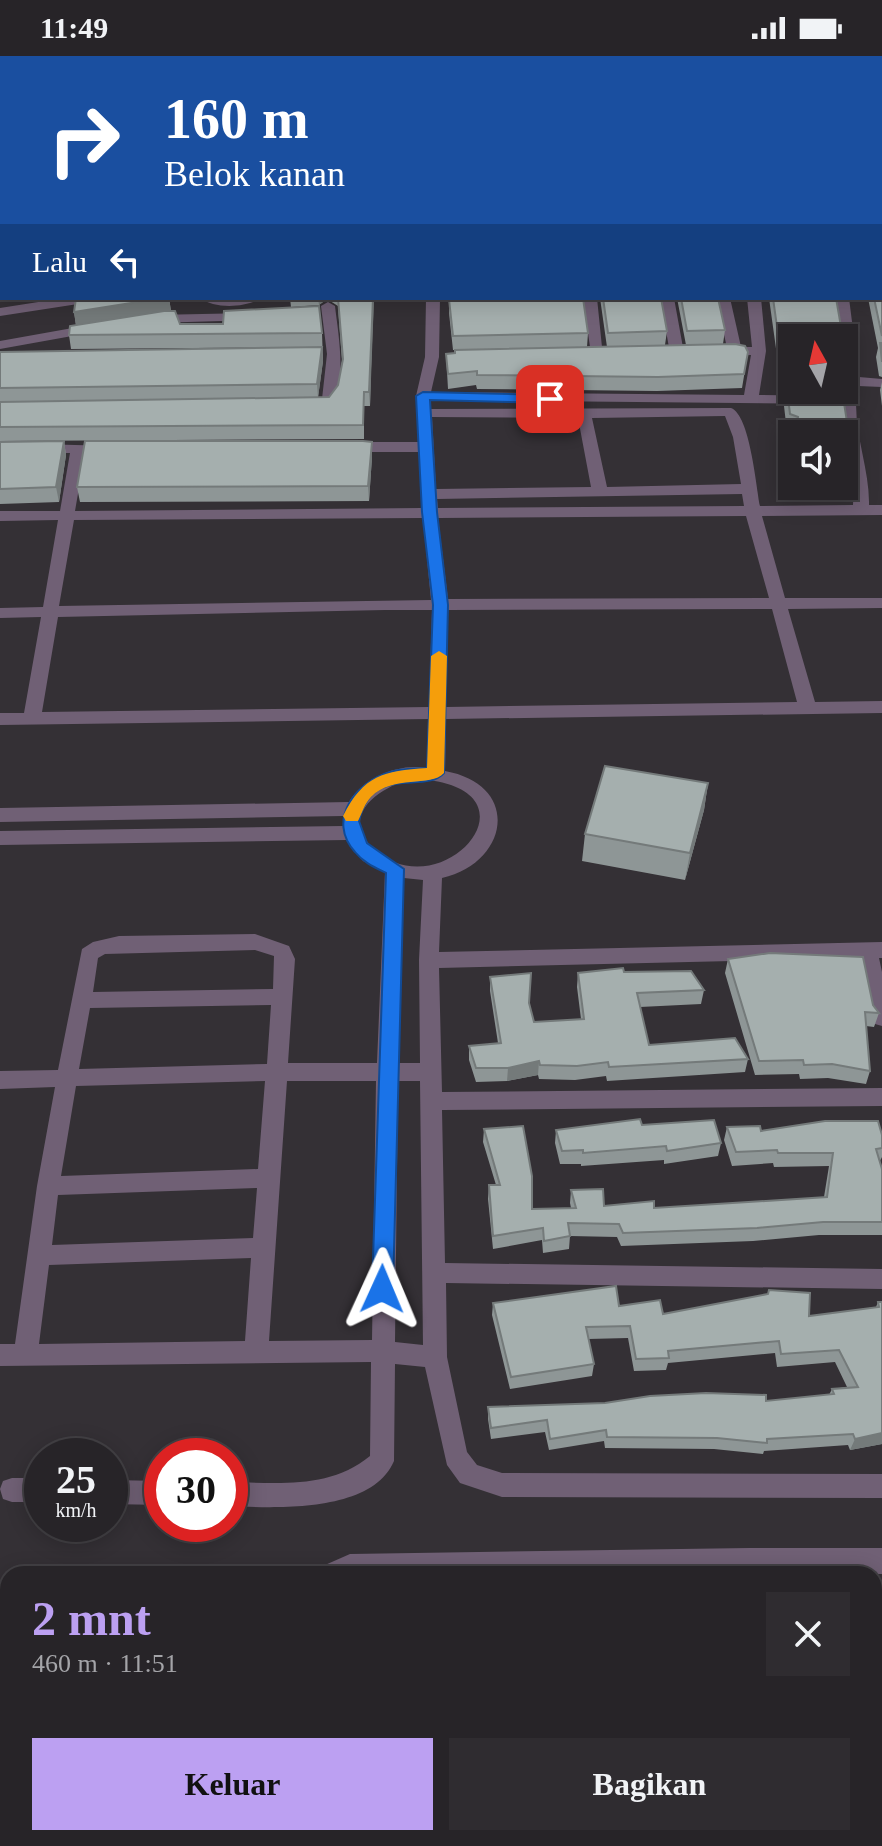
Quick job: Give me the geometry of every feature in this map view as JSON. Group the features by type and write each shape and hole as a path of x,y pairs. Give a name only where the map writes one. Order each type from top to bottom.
{"street":[{"path":"0,312 66,300"},
{"path":"212,300 236,300"},
{"path":"433,300 439,357 423,404 424,447 440,605 436,773"},
{"path":"590,300 598,354"},
{"path":"668,300 691,353"},
{"path":"723,300 735,352"},
{"path":"751,397 759,351 754,300"},
{"path":"842,300 845,324"},
{"path":"299,407 320,406 329,400 324,310"},
{"path":"144,320 272,316"},
{"path":"0,345 105,326"},
{"path":"661,353 759,351"},
{"path":"582,355 614,354"},
{"path":"0,357 29,357"},
{"path":"858,381 882,383"},
{"path":"423,404 778,398"},
{"path":"423,404 584,414 731,412 740,437 747,489 807,706"},
{"path":"584,414 600,491"},
{"path":"330,447 424,447"},
{"path":"0,448 125,449"},
{"path":"32,719 78,449"},
{"path":"858,472 862,486 861,510"},
{"path":"430,494 747,489"},
{"path":"0,516 882,510"},
{"path":"0,613 440,605 882,603"},
{"path":"0,719 882,707"},
{"path":"436,773 462,782 483,797 490,811 491,825 487,839 477,852 462,863 433,871 395,869 371,858 359,846 353,833 353,809 362,795 394,776 436,773"},
{"path":"1,820 353,809"},
{"path":"0,838 353,833"},
{"path":"248,1495 293,1496 338,1488 367,1477 382,1461 381,1351 387,1074 395,869"},
{"path":"433,871 429,960 435,1357 456,1457 469,1474 502,1485 882,1486"},
{"path":"25,1356 48,1186 89,954 100,947 255,942 282,951 285,959 256,1352"},
{"path":"429,960 874,950 882,1018"},
{"path":"82,1000 281,997"},
{"path":"0,1080 276,1072 432,1072"},
{"path":"431,1101 882,1097"},
{"path":"48,1186 270,1178"},
{"path":"39,1255 265,1248"},
{"path":"432,1273 882,1279"},
{"path":"0,1355 381,1351 435,1357"},
{"path":"12,1490 24,1490"},
{"path":"772,1566 882,1561"}],"building":[{"path":"76,300 150,300 74,312"},
{"path":"338,300 373,300 369,392 364,392 363,425 0,427 0,402 329,397 338,385 343,359"},
{"path":"449,300 583,300 588,333 453,336"},
{"path":"603,300 661,300 667,331 608,333"},
{"path":"681,300 718,300 725,330 687,331"},
{"path":"773,300 836,300 841,324 778,324 778,334"},
{"path":"874,300 882,300 882,336"},
{"path":"319,306 322,333 69,335 70,326 164,311 175,311 180,324 223,324 224,311"},
{"path":"745,346 748,352 744,374 658,377 477,375 477,371 448,374 446,354 455,353 455,350"},
{"path":"322,347 317,384 0,388 0,352"},
{"path":"789,404 844,404 847,420 798,420 798,417 790,414"},
{"path":"64,441 56,487 0,489 0,442"},
{"path":"85,441 372,442 368,486 77,487"},
{"path":"605,766 708,783 690,853 585,834"},
{"path":"770,953 863,957 873,1005 879,1013 865,1012 870,1071 832,1064 804,1065 803,1060 759,1061 728,959"},
{"path":"623,968 624,972 691,971 704,990 637,993 649,1045 735,1038 748,1059 609,1067 608,1062 577,1066 540,1065 539,1061 508,1068 476,1068 469,1046 501,1043 490,977 531,973 529,1003 534,1022 584,1019 578,973"},
{"path":"640,1119 642,1125 714,1120 721,1143 667,1151 666,1146 583,1153 583,1150 562,1151 556,1130"},
{"path":"825,1121 878,1121 882,1135 882,1148 876,1149 882,1169 882,1222 823,1222 623,1233 619,1224 568,1223 570,1236 544,1241 543,1228 493,1236 489,1185 500,1185 484,1129 523,1126 532,1176 532,1209 576,1208 571,1190 603,1189 604,1206 654,1201 654,1208 827,1197 833,1153 778,1153 777,1150 736,1152 727,1127 760,1126 761,1131"},
{"path":"616,1286 619,1306 660,1300 663,1314 768,1294 769,1290 810,1293 809,1316 879,1307 878,1302 882,1302 882,1433 855,1439 853,1434 767,1439 767,1443 717,1438 607,1437 606,1430 550,1439 547,1420 491,1428 488,1407 605,1403 650,1396 706,1393 766,1395 766,1401 834,1394 832,1389 858,1387 839,1350 781,1354 779,1341 668,1351 669,1358 636,1359 630,1326 586,1327 594,1364 511,1377 493,1303"}],"slow traffic":[{"path":"352,816 362,795 376,784 415,772 436,773 439,656"}],"route":[{"path":"382,1289 395,869 371,858 359,846 351,821 353,809 362,795 376,784 415,772 436,773 440,605 424,447 423,396 550,399"}]}
